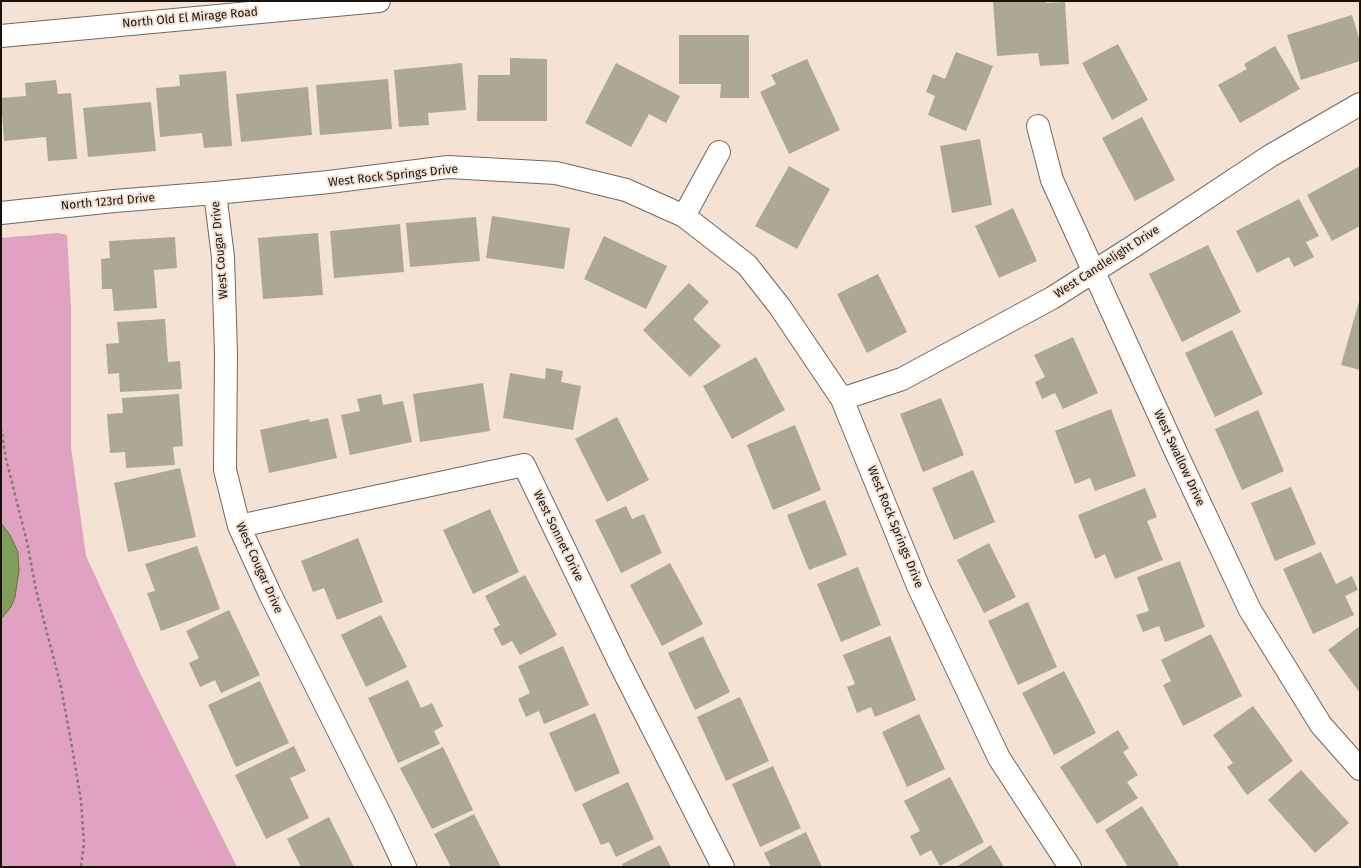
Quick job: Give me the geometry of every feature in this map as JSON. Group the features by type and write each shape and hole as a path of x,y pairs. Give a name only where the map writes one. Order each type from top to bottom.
{"street":[{"name":"North Old El Mirage Road","path":"1,36 379,1"},
{"name":"West Candlelight Drive","path":"842,400 902,379 1052,298 1270,156 1360,104"},
{"name":"West Swallow Drive","path":"1038,126 1052,180 1175,450 1250,610 1321,725 1360,769"},
{"path":"684,216 719,152"},
{"name":"West Rock Springs Drive","path":"215,193 329,182 448,168 556,173 626,190 684,216 747,265 780,306 842,400 918,586 999,758 1070,867"},
{"name":"North 123rd Drive","path":"1,213 114,201 215,193"},
{"name":"West Cougar Drive","path":"215,193 223,273 226,352 225,470 239,526 270,594 380,813 405,867"},
{"name":"West Sonnet Drive","path":"239,526 524,465 619,662 723,867"}],"path":[{"path":"1,428 6,459 27,542 36,590 61,687 72,747 81,801 84,843 81,867"}],"shaded area":[{"path":"58,233 67,235 71,307 71,447 86,556 140,673 237,867 1,867 1,238"},
{"path":"1,523 10,535 18,552 19,571 15,597 11,607 1,619"}],"building":[{"path":"993,1 1046,1 1046,3 1065,2 1069,64 1040,66 1038,53 997,56"},
{"path":"1352,15 1360,41 1360,61 1301,80 1287,35"},
{"path":"679,35 749,35 749,98 720,98 721,84 679,84"},
{"path":"1118,44 1148,100 1112,120 1082,63"},
{"path":"1275,46 1300,89 1240,123 1218,85 1247,69 1244,64"},
{"path":"956,52 993,66 966,131 928,115 935,96 926,92 933,74 945,79"},
{"path":"510,58 547,59 547,121 477,121 478,75 510,75"},
{"path":"807,59 840,130 789,154 760,92 776,84 771,75"},
{"path":"462,63 466,110 428,113 429,125 399,127 394,70"},
{"path":"616,63 680,96 666,123 649,114 631,147 585,123"},
{"path":"226,71 232,146 204,148 202,133 160,137 156,88 180,86 179,75"},
{"path":"388,79 392,129 320,135 316,85"},
{"path":"56,80 58,94 71,93 77,159 48,161 46,137 4,141 1,98 26,96 25,83"},
{"path":"308,87 312,135 241,142 236,94"},
{"path":"151,102 156,151 88,157 83,108"},
{"path":"1142,117 1175,180 1135,201 1102,138"},
{"path":"980,139 992,205 952,213 940,146"},
{"path":"789,166 830,189 797,249 755,226"},
{"path":"1360,166 1360,226 1332,241 1307,195"},
{"path":"1299,199 1319,236 1306,242 1314,257 1294,267 1289,257 1257,273 1236,231"},
{"path":"1013,208 1037,261 999,278 975,226"},
{"path":"492,216 570,228 564,269 486,258"},
{"path":"476,217 480,261 410,267 406,223"},
{"path":"400,224 404,272 334,278 330,231"},
{"path":"318,233 323,295 263,299 258,238"},
{"path":"604,236 667,266 646,309 584,279"},
{"path":"175,237 177,268 154,270 157,308 114,311 112,289 102,289 101,259 110,258 109,241"},
{"path":"1208,245 1241,312 1182,342 1149,274"},
{"path":"878,274 907,332 867,353 837,294"},
{"path":"689,283 709,302 693,319 721,346 690,377 643,330"},
{"path":"1360,298 1360,370 1341,365"},
{"path":"165,319 168,362 180,361 182,389 120,392 119,373 108,374 106,344 119,343 117,322"},
{"path":"1232,330 1263,394 1215,417 1185,353"},
{"path":"1073,337 1098,393 1063,409 1055,393 1042,399 1035,382 1045,377 1034,355"},
{"path":"756,357 785,410 732,439 703,386"},
{"path":"546,368 563,371 561,382 581,386 573,430 503,418 510,373 545,379"},
{"path":"483,383 490,431 420,442 413,394"},
{"path":"179,394 183,446 173,447 175,465 126,468 125,452 110,453 107,414 123,413 122,398"},
{"path":"381,394 383,405 403,401 412,442 350,455 341,415 360,411 357,399"},
{"path":"941,398 964,455 923,472 900,414"},
{"path":"1111,409 1136,476 1095,491 1090,478 1075,484 1055,431"},
{"path":"1258,410 1284,471 1242,490 1215,429"},
{"path":"617,417 649,480 607,502 575,439"},
{"path":"328,418 337,458 269,473 260,430 309,419 310,422"},
{"path":"795,425 821,490 773,510 747,445"},
{"path":"180,468 196,537 128,552 114,483"},
{"path":"973,470 995,522 954,540 932,488"},
{"path":"1291,487 1316,544 1275,561 1251,503"},
{"path":"1145,488 1157,517 1147,521 1163,560 1115,579 1105,554 1095,559 1078,515"},
{"path":"825,500 847,555 809,570 787,515"},
{"path":"626,506 632,519 644,514 662,553 621,573 595,520"},
{"path":"490,509 519,572 473,594 443,530"},
{"path":"358,538 383,602 337,620 324,588 313,592 301,561"},
{"path":"989,543 1016,597 984,613 957,560"},
{"path":"197,546 220,609 161,631 147,593 155,591 145,564"},
{"path":"1321,552 1336,584 1352,576 1358,590 1345,596 1354,615 1313,634 1283,569"},
{"path":"1180,561 1205,627 1165,642 1159,626 1143,632 1136,615 1149,611 1137,577"},
{"path":"670,563 703,624 662,646 630,585"},
{"path":"858,567 881,625 841,642 817,584"},
{"path":"525,575 557,635 520,655 512,641 502,646 493,629 500,625 485,596"},
{"path":"1028,602 1057,667 1018,685 988,621"},
{"path":"229,610 260,675 221,693 215,680 200,687 189,663 199,658 186,631"},
{"path":"381,615 407,667 366,687 341,635"},
{"path":"1360,626 1360,693 1328,650"},
{"path":"1211,634 1242,696 1183,726 1163,685 1171,681 1161,660"},
{"path":"703,636 730,692 695,710 668,653"},
{"path":"890,636 916,700 875,717 871,707 857,713 847,687 855,684 843,655"},
{"path":"563,646 589,705 544,724 539,711 526,717 518,699 530,693 518,666"},
{"path":"1064,671 1096,733 1054,755 1022,693"},
{"path":"408,680 421,708 432,703 443,726 434,731 440,744 398,763 368,698"},
{"path":"260,681 289,743 236,767 208,705"},
{"path":"740,697 769,761 726,781 697,717"},
{"path":"1253,706 1293,761 1247,795 1227,767 1233,763 1213,735"},
{"path":"595,713 620,773 575,792 549,733"},
{"path":"919,714 945,769 907,787 882,732"},
{"path":"1118,730 1129,748 1123,752 1138,775 1127,782 1138,798 1097,824 1060,767"},
{"path":"294,746 306,771 290,778 309,818 266,839 235,775"},
{"path":"443,747 473,810 432,829 400,768"},
{"path":"773,766 801,828 760,847 732,784"},
{"path":"1301,770 1349,823 1315,853 1268,800"},
{"path":"950,777 984,842 940,866 931,850 920,856 910,836 920,831 904,801"},
{"path":"628,782 654,839 616,857 609,842 601,845 582,804"},
{"path":"1142,806 1179,865 1175,867 1128,867 1105,830"},
{"path":"474,814 501,867 451,867 434,834"},
{"path":"329,817 354,867 301,867 287,839"},
{"path":"806,832 822,867 771,867 764,853"},
{"path":"660,845 671,867 623,867 622,864"},
{"path":"991,845 1004,867 956,867"}]}
